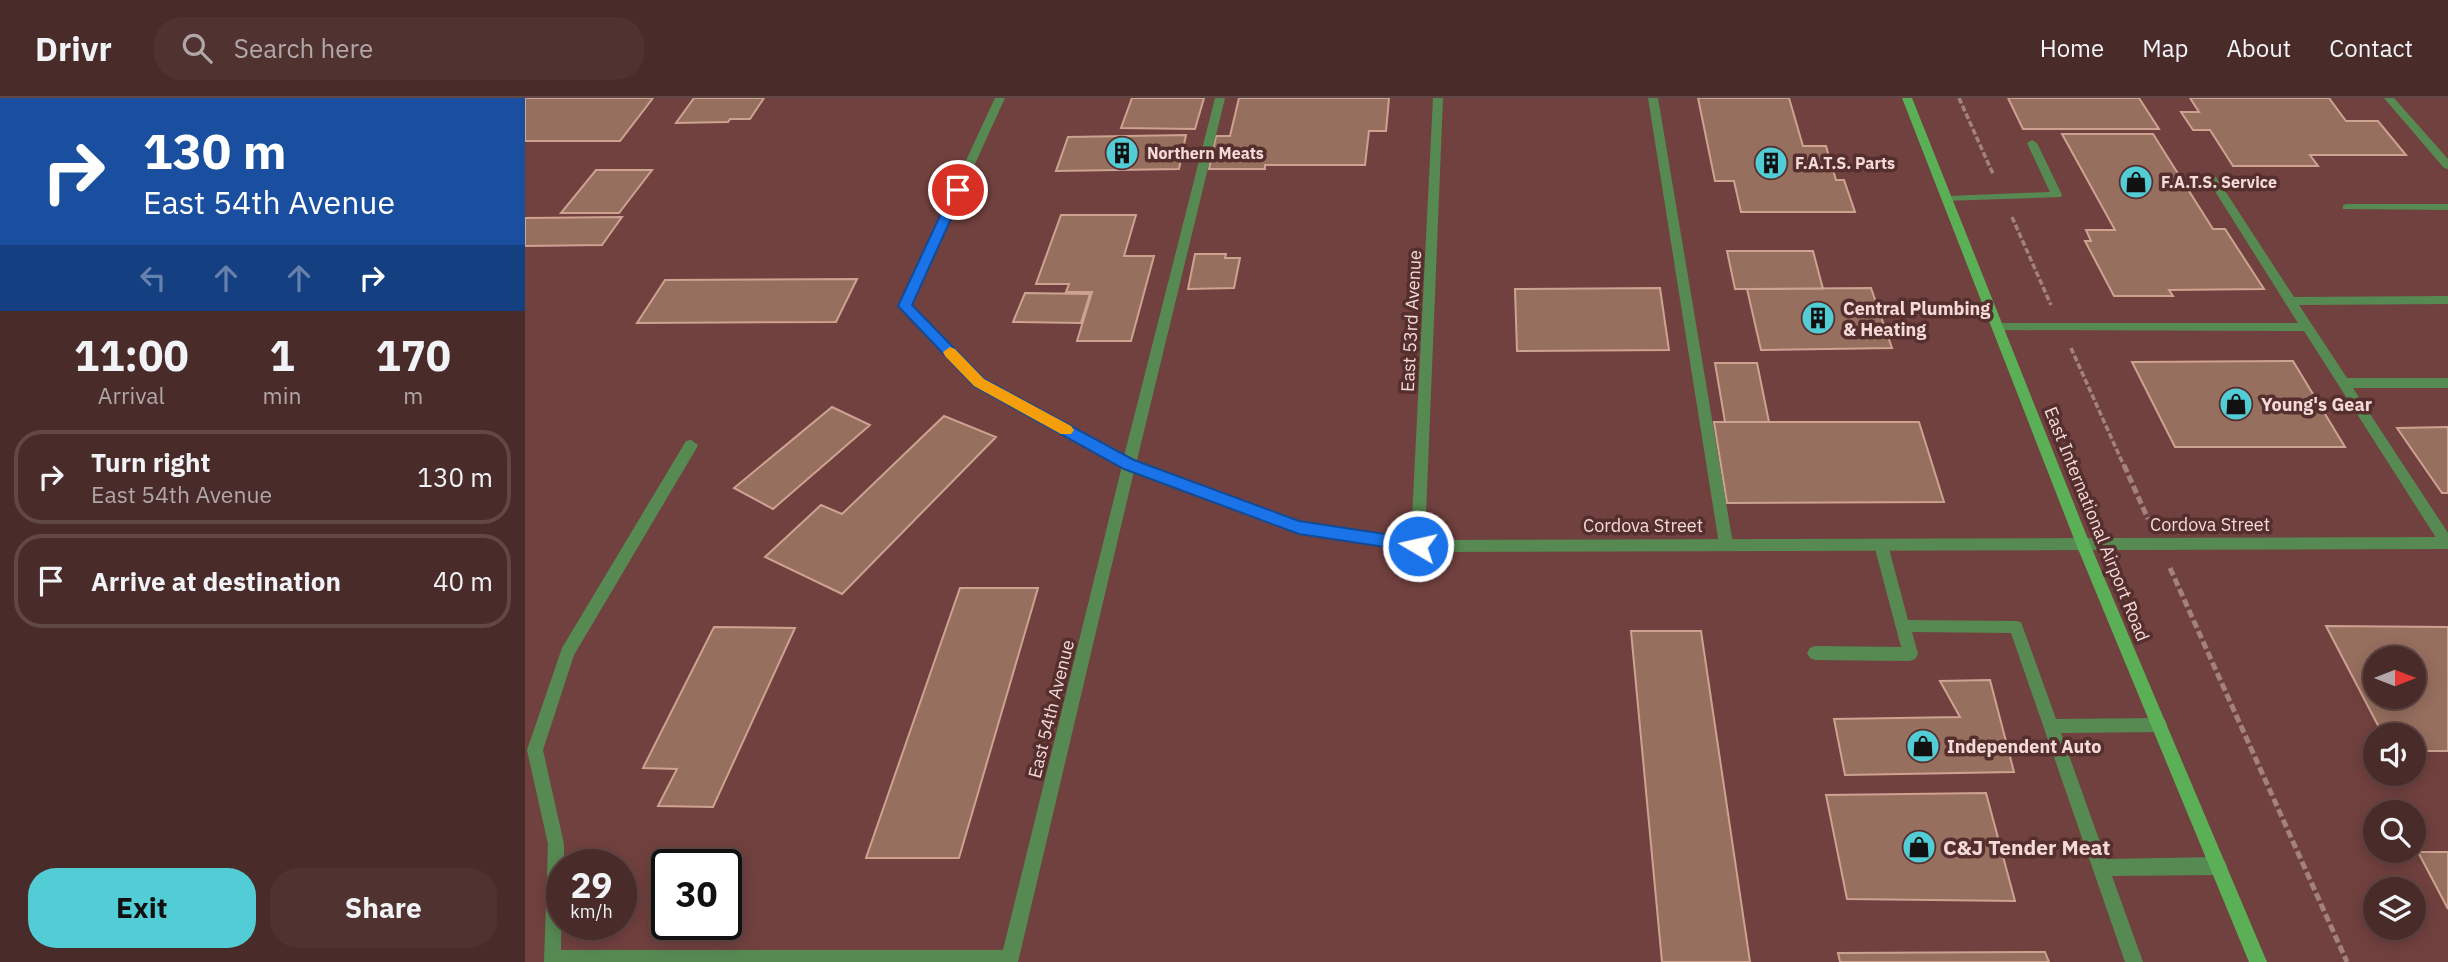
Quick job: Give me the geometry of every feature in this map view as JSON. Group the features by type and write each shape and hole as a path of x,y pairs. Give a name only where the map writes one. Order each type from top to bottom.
{"main road":[{"name":"East International Airport Road","path":"1907,98 2083,544 2258,962"}],"street":[{"name":"Cordova Street","path":"1000,98 905,306 979,382 1129,464 1299,528 1418,546 2448,543"},
{"name":"East 54th Avenue","path":"1010,961 1220,98"},
{"name":"East 53rd Avenue","path":"1418,546 1438,98"},
{"path":"1653,98 1726,544"},
{"path":"2389,98 2448,166"},
{"path":"1947,199 2057,195 2032,143"},
{"path":"2211,177 2448,543"},
{"path":"2347,207 2448,207"},
{"path":"2291,301 2448,300"},
{"path":"1997,327 2307,327"},
{"path":"2343,383 2448,383"},
{"path":"691,445 567,653 535,750 556,844 552,959 1010,961"},
{"path":"1815,653 1910,654 1881,545"},
{"path":"1903,626 2016,627 2134,962"},
{"path":"2051,726 2159,725"},
{"path":"2101,868 2218,866"}],"shaded area":[{"path":"525,98 2448,98 2448,962 525,962"}],"building":[{"path":"525,98 653,98 620,141 525,141"},
{"path":"694,98 764,98 750,119 676,123"},
{"path":"1132,98 1204,98 1195,129 1121,128"},
{"path":"1239,98 1389,98 1386,131 1369,131 1365,165 1265,165 1265,169 1209,169 1216,136 1230,136"},
{"name":"F.A.T.S. Parts","path":"1698,98 1789,98 1803,146 1826,146 1836,180 1844,180 1855,212 1741,212 1734,181 1715,181"},
{"path":"2008,98 2139,98 2159,129 2023,129"},
{"path":"2190,98 2329,98 2346,121 2378,121 2406,155 2310,155 2318,166 2233,166 2210,130 2193,130 2181,112 2199,112"},
{"name":"F.A.T.S. Service","path":"2062,134 2153,134 2213,229 2225,229 2264,289 2169,290 2173,296 2114,296 2085,241 2091,241 2086,230 2115,230"},
{"name":"Northern Meats","path":"1186,135 1179,169 1056,171 1068,137"},
{"path":"596,170 652,170 619,213 561,213"},
{"path":"1061,215 1136,215 1124,256 1154,256 1131,341 1077,341 1092,292 1066,292 1069,284 1036,284"},
{"path":"622,217 602,245 525,246 525,218"},
{"path":"1727,251 1813,251 1823,289 1735,289"},
{"path":"1195,254 1226,254 1225,258 1240,258 1234,288 1188,289"},
{"path":"857,279 836,322 637,323 665,280"},
{"path":"1660,288 1669,350 1517,351 1515,289"},
{"name":"Central Plumbing & Heating","path":"1871,288 1892,348 1761,350 1747,289"},
{"path":"1025,293 1090,294 1081,323 1013,322"},
{"name":"Young's Gear","path":"2293,361 2345,447 2175,447 2132,362"},
{"path":"1715,363 1757,363 1769,422 1725,422"},
{"path":"832,407 870,425 773,509 734,488"},
{"path":"944,416 996,437 842,594 765,557 821,505 842,514"},
{"path":"1714,422 1919,422 1944,502 1727,503"},
{"path":"2448,427 2448,493 2442,493 2397,428"},
{"path":"960,588 1038,588 959,858 866,858"},
{"path":"2326,626 2448,627 2448,751 2426,751 2426,723 2377,723 2369,709 2426,709 2426,646 2363,646 2363,697"},
{"path":"714,627 795,628 713,807 658,806 677,769 643,768"},
{"path":"1631,631 1701,631 1750,962 1662,962"},
{"name":"Independent Auto","path":"1990,680 2014,772 1845,775 1834,719 1960,717 1940,681"},
{"name":"C&J Tender Meat","path":"1986,793 2015,901 1847,899 1826,795"},
{"path":"2426,852 2448,852 2448,909 2424,863 2426,863"},
{"path":"2045,952 2049,962 1840,962 1838,953"}],"slow traffic":[{"path":"950,352 979,382 1066,430"}],"place":[{"name":"Northern Meats","path":"1122,153"},
{"name":"F.A.T.S. Parts","path":"1771,163"},
{"name":"F.A.T.S. Service","path":"2136,182"},
{"name":"Central Plumbing & Heating","path":"1818,318"},
{"name":"Young's Gear","path":"2236,404"},
{"name":"Independent Auto","path":"1923,746"},
{"name":"C&J Tender Meat","path":"1919,847"}],"route":[{"path":"958,190 905,306 979,382 1129,464 1274,519 1299,528 1418,546"}]}
